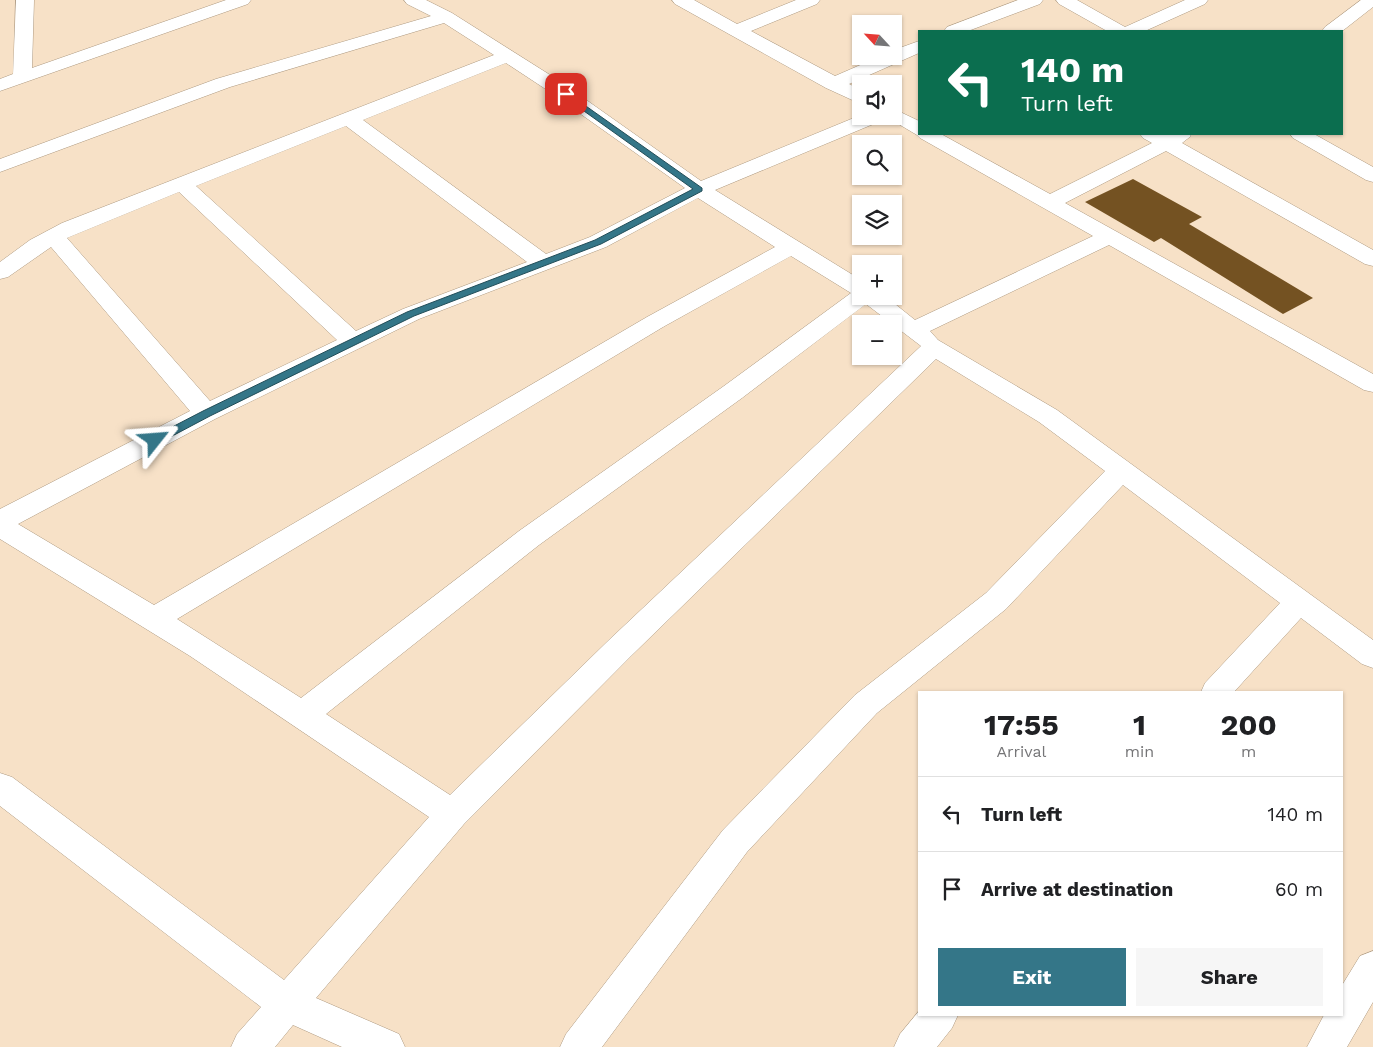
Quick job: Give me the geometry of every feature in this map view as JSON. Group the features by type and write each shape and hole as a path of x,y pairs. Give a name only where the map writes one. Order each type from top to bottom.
{"street":[{"path":"22,77 25,0"},
{"path":"0,85 242,0"},
{"path":"413,0 508,56 551,84 699,189 852,285"},
{"path":"681,0 852,94"},
{"path":"737,30 811,0"},
{"path":"956,30 1034,0"},
{"path":"1065,0 1117,30"},
{"path":"1133,30 1198,0"},
{"path":"1332,30 1372,0"},
{"path":"0,166 223,83 446,18"},
{"path":"1348,18 1365,25"},
{"path":"833,84 918,46"},
{"path":"0,272 54,236 508,56"},
{"path":"349,119 543,263"},
{"path":"902,119 918,128"},
{"path":"0,522 206,413 411,314 598,242 699,189 854,125"},
{"path":"929,135 1373,384"},
{"path":"1156,135 1176,138 1373,260"},
{"path":"1302,135 1373,176"},
{"path":"1050,202 1176,138"},
{"path":"182,184 353,342"},
{"path":"54,236 206,413"},
{"path":"913,330 1110,236"},
{"path":"154,619 655,322 791,248"},
{"path":"302,714 528,538 733,392 852,303"},
{"path":"881,305 934,347 1048,416 1373,656"},
{"path":"250,1047 452,814 710,560 934,347"},
{"path":"579,1047 735,841 866,704 996,601 1122,470"},
{"path":"0,526 154,619 302,714 452,814"},
{"path":"1217,691 1299,601"},
{"path":"0,788 287,1004 386,1047"},
{"path":"1326,1047 1373,968"},
{"path":"913,1047 938,1016"}],"building":[{"path":"1133,179 1202,217 1189,224 1313,298 1283,314 1161,238 1154,242 1085,202"}],"route":[{"path":"155,440 206,413 411,314 598,242 699,189 566,94"}]}
